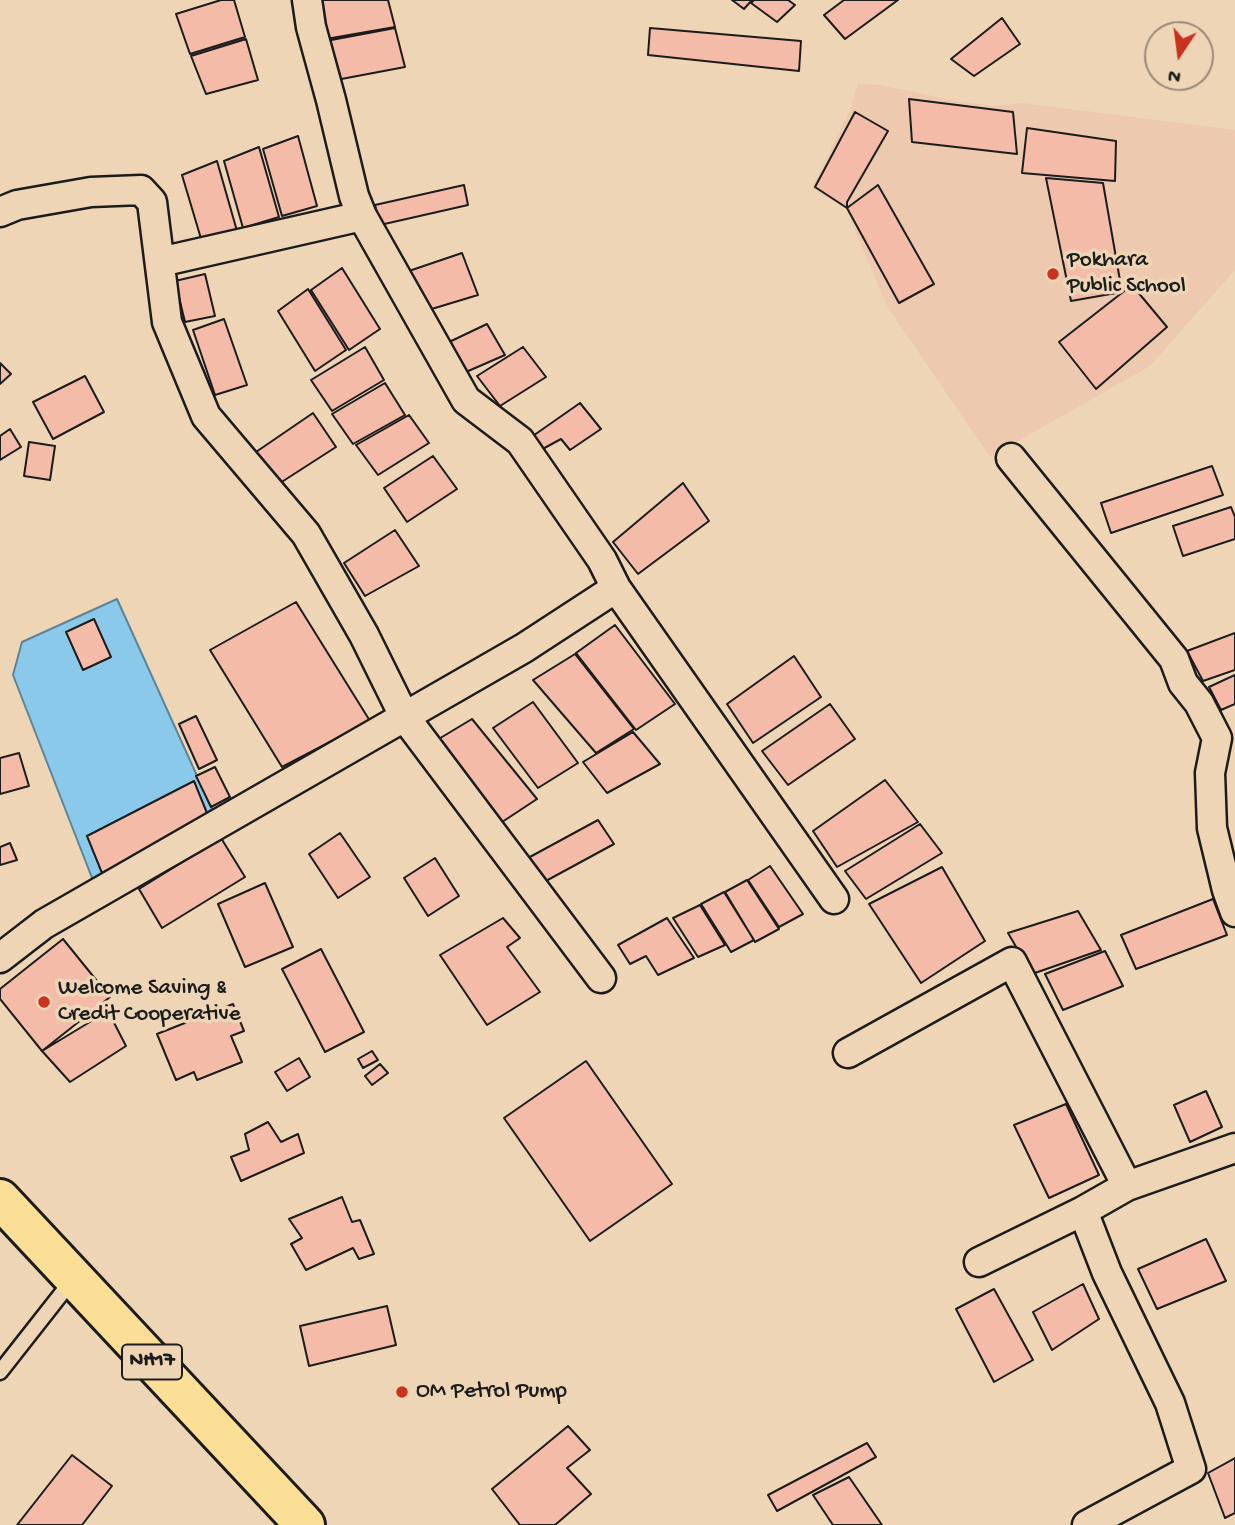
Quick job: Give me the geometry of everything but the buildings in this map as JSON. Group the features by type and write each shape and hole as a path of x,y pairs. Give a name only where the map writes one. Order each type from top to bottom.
{"highway":[{"name":"NH17","path":"0,1199 305,1525"}],"street":[{"path":"307,0 311,27 354,196 362,216 466,400 520,441 602,560 616,588 834,899"},
{"path":"0,212 17,205 91,192 141,190 152,202 167,322 206,416 306,534 364,635 404,716 601,978"},
{"path":"160,262 362,216"},
{"path":"1011,458 1174,659 1183,683 1199,703 1217,737 1210,773 1212,828 1235,912"},
{"path":"0,958 44,923 524,648 616,588"},
{"path":"848,1053 1012,961 1127,1186"},
{"path":"979,1262 1083,1211 1127,1186 1235,1148"},
{"path":"1083,1211 1107,1273 1170,1404 1191,1469 1102,1522"}],"lane":[{"path":"0,1372 74,1278"}],"shaded area":[{"name":"Pokhara Public School","path":"858,84 881,85 993,106 1023,103 1235,130 1235,270 1150,366 990,457 887,306 846,209 812,188 851,108"}],"water":[{"path":"117,599 217,820 94,883 13,675 22,642"}],"place":[{"name":"Pokhara Public School","path":"1053,274"},
{"name":"Welcome Saving & Credit Cooperative","path":"44,1002"},
{"name":"OM Petrol Pump","path":"402,1392"}]}
